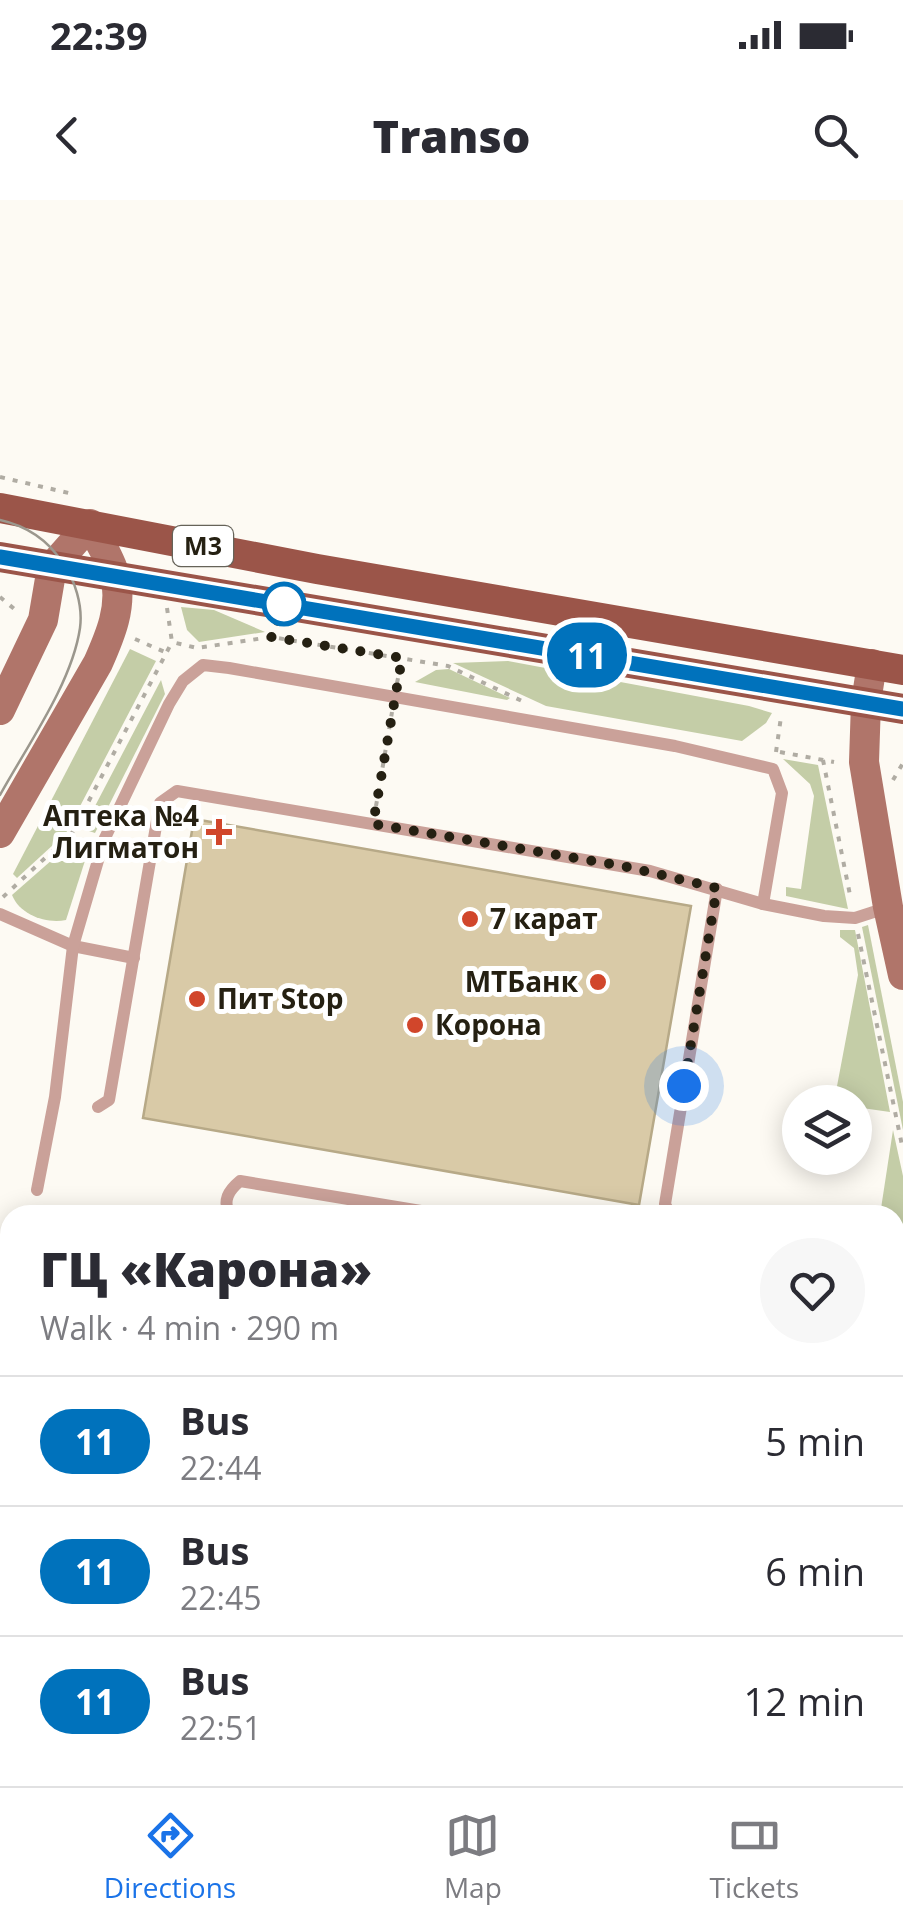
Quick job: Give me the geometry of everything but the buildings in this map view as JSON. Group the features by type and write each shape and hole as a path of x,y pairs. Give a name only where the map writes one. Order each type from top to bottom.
{"main road":[{"name":"М3","path":"0,508 317,569 903,670"},
{"path":"0,710 42,620 52,567 90,524 115,576 117,610 104,648 0,833"},
{"name":"М3","path":"0,557 903,709"},
{"path":"872,664 864,762 903,975"}],"lane":[{"path":"37,1190 55,1097 73,946 104,840 169,704 184,681 203,666 675,746 773,769 782,793 764,904"},
{"path":"98,1107 110,1100 160,804 177,791 650,871 764,904 824,916 855,918 888,907"},
{"path":"665,1205 717,888"},
{"path":"0,914 73,946 134,958"},
{"path":"227,1205 230,1188 240,1181 385,1205"}],"path":[{"path":"0,900 72,833 167,654 172,642 167,608"},
{"path":"172,642 197,648 271,637 402,658 448,666 526,702"},
{"path":"132,638 167,654"},
{"path":"373,824 402,658"},
{"path":"776,752 782,717"},
{"path":"823,760 903,1150"},
{"path":"894,762 903,760"}],"green space":[{"path":"181,607 214,610 265,632 199,642 187,630"},
{"path":"130,649 156,661 66,833 17,878 13,874"},
{"path":"508,661 772,713 766,723 742,741 546,706 453,663"},
{"path":"449,669 510,698 415,682 436,670"},
{"path":"161,680 165,694 95,833 83,829"},
{"path":"783,759 818,765 848,909 786,896 786,887 801,889 814,796 810,784"},
{"path":"77,838 90,845 66,920 42,919 27,913 12,895"},
{"path":"868,925 903,1102 903,1130 862,927"},
{"path":"840,930 855,930 890,1112 872,1109 872,1085 837,1085 858,975 854,948 840,937"},
{"path":"893,1130 903,1176 903,1205 882,1205"}],"tram line":[{"path":"0,520 36,535 56,554 74,585 81,620 75,649 58,692 0,795"}],"bus line":[{"name":"11","path":"0,557 903,709"}],"place":[{"name":"Аптека №4 Лигматон","path":"219,832"},
{"name":"7 карат","path":"470,919"},
{"name":"МТБанк","path":"598,982"},
{"name":"Пит Stop","path":"197,999"},
{"name":"Корона","path":"415,1025"}],"route":[{"path":"284,604 271,637 402,658 373,824 650,871 717,888 684,1086"}]}
